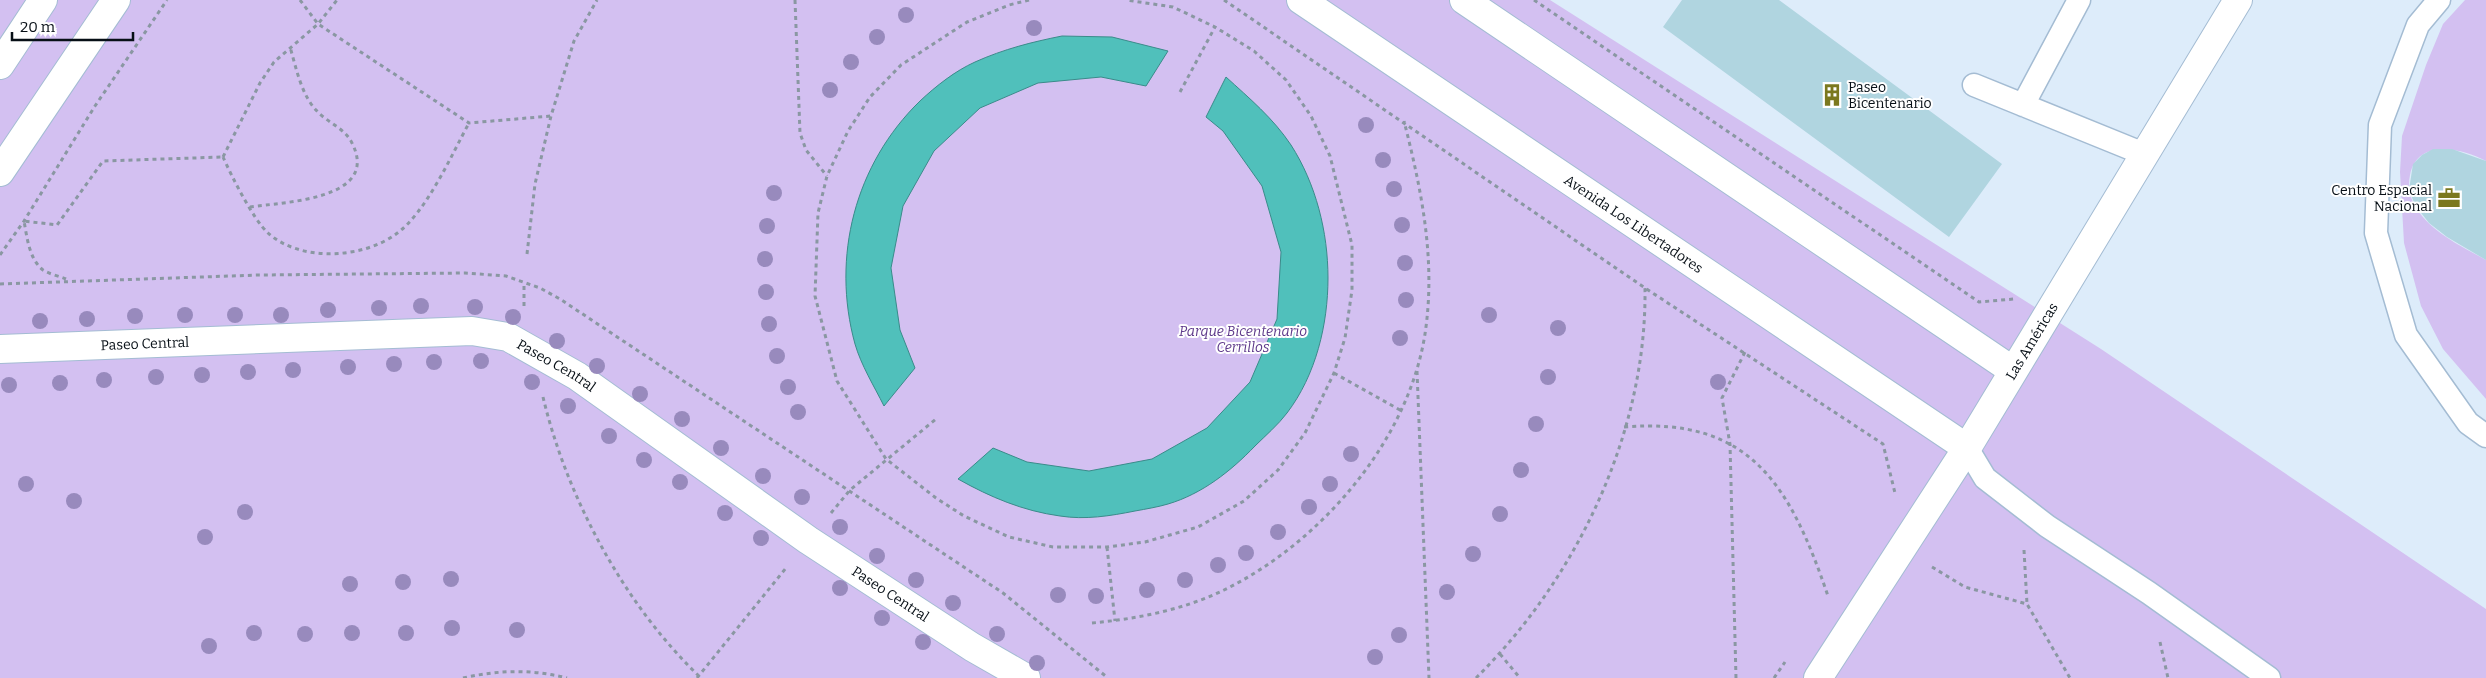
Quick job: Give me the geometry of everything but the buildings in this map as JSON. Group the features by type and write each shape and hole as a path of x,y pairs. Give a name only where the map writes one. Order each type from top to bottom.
{"street":[{"path":"0,64 44,0"},
{"path":"0,172 116,0"},
{"name":"Avenida Los Libertadores","path":"1301,0 1967,448"},
{"path":"1464,0 2012,370"},
{"name":"Las Américas","path":"1818,678 1967,448 2012,370 2238,0"},
{"name":"Paseo Central","path":"0,348 472,331 508,337 577,376 808,540 972,647 1026,678"}],"lane":[{"path":"2023,105 2079,0"},
{"path":"2439,0 2418,25 2380,125 2376,233 2406,335 2468,423 2486,436"},
{"path":"1974,85 2144,154"},
{"path":"1967,448 1985,478 2020,506 2047,526 2150,593 2269,678"}],"path":[{"path":"0,256 24,221 95,106 167,0"},
{"path":"300,0 318,24 469,123 551,116"},
{"path":"223,157 260,83 274,62 318,24 337,0"},
{"path":"527,254 535,184 551,116 574,41 598,0"},
{"path":"795,0 800,133 806,150 827,176"},
{"path":"1029,0 1009,5 967,22 901,65 870,97 848,131 827,176 818,213 815,296 837,381 886,459 936,498 964,516 1009,537 1053,547 1108,547 1145,542 1198,527 1244,501 1278,470 1305,433 1334,373 1345,338 1352,290 1352,245 1330,156 1311,116 1286,80 1254,51 1215,27 1173,7 1126,0"},
{"path":"1224,0 1404,121 1645,288 1883,444 1895,492 1890,500"},
{"path":"1534,0 1979,302 2014,298"},
{"path":"1180,92 1215,27"},
{"path":"250,207 322,195 338,190 350,182 357,167 356,153 352,142 343,132 315,110 302,86 290,47"},
{"path":"1404,121 1418,178 1429,248 1428,310 1417,370 1429,678"},
{"path":"223,157 234,182 268,233 299,251 334,255 366,250 396,234 420,209 469,123"},
{"path":"24,221 56,225 103,161 223,157"},
{"path":"24,221 28,243 34,258 43,270 68,281"},
{"path":"524,282 526,346 537,373 550,427 563,466 603,549 642,611 701,678"},
{"path":"1476,678 1500,654 1540,604 1571,556 1610,470 1636,385 1643,345 1645,288"},
{"path":"1736,678 1730,444 1722,398 1745,352"},
{"path":"1092,623 1115,621 1165,611 1214,594 1266,567 1314,527 1342,499 1370,463 1400,410 1417,370"},
{"path":"1334,373 1400,410"},
{"path":"1624,427 1667,425 1694,429 1730,444 1751,458 1780,489 1806,536 1843,640"},
{"path":"2020,506 2027,604 2070,678"},
{"path":"1108,547 1115,621"},
{"path":"1902,548 1965,587 2027,604"},
{"path":"1823,603 1833,587"},
{"path":"1774,678 1790,653"},
{"path":"1500,654 1520,678"},
{"path":"463,678 498,672 532,671 567,678"}],"green space":[{"name":"Parque Bicentenario Cerrillos","path":"0,0 1550,0 2101,349 2486,609 2486,678 0,678"},
{"path":"2465,0 2486,0 2486,161 2476,156 2453,150 2431,151 2421,155 2414,163 2409,186 2411,197 2420,214 2436,230 2486,260 2486,399 2443,349 2421,306 2404,243 2400,172 2402,136 2426,65 2443,24"}],"shaded area":[{"path":"1062,36 1112,37 1168,51 1146,86 1101,77 1038,83 980,108 934,151 903,206 891,268 900,330 915,368 884,406 864,368 855,344 848,311 846,278 848,245 854,213 879,153 898,126 920,101 960,70 997,53 1029,43"},
{"path":"1226,77 1269,117 1291,145 1314,192 1323,226 1328,278 1323,331 1313,366 1306,382 1287,413 1276,426 1226,473 1204,488 1181,500 1160,506 1098,517 1060,516 1033,511 1007,502 982,492 958,479 993,448 1027,462 1089,471 1152,459 1207,428 1250,382 1277,319 1281,252 1262,186 1223,131 1206,117"}],"place":[{"name":"Paseo Bicentenario","path":"1832,95"},
{"name":"Centro Espacial Nacional","path":"2449,198"}]}
